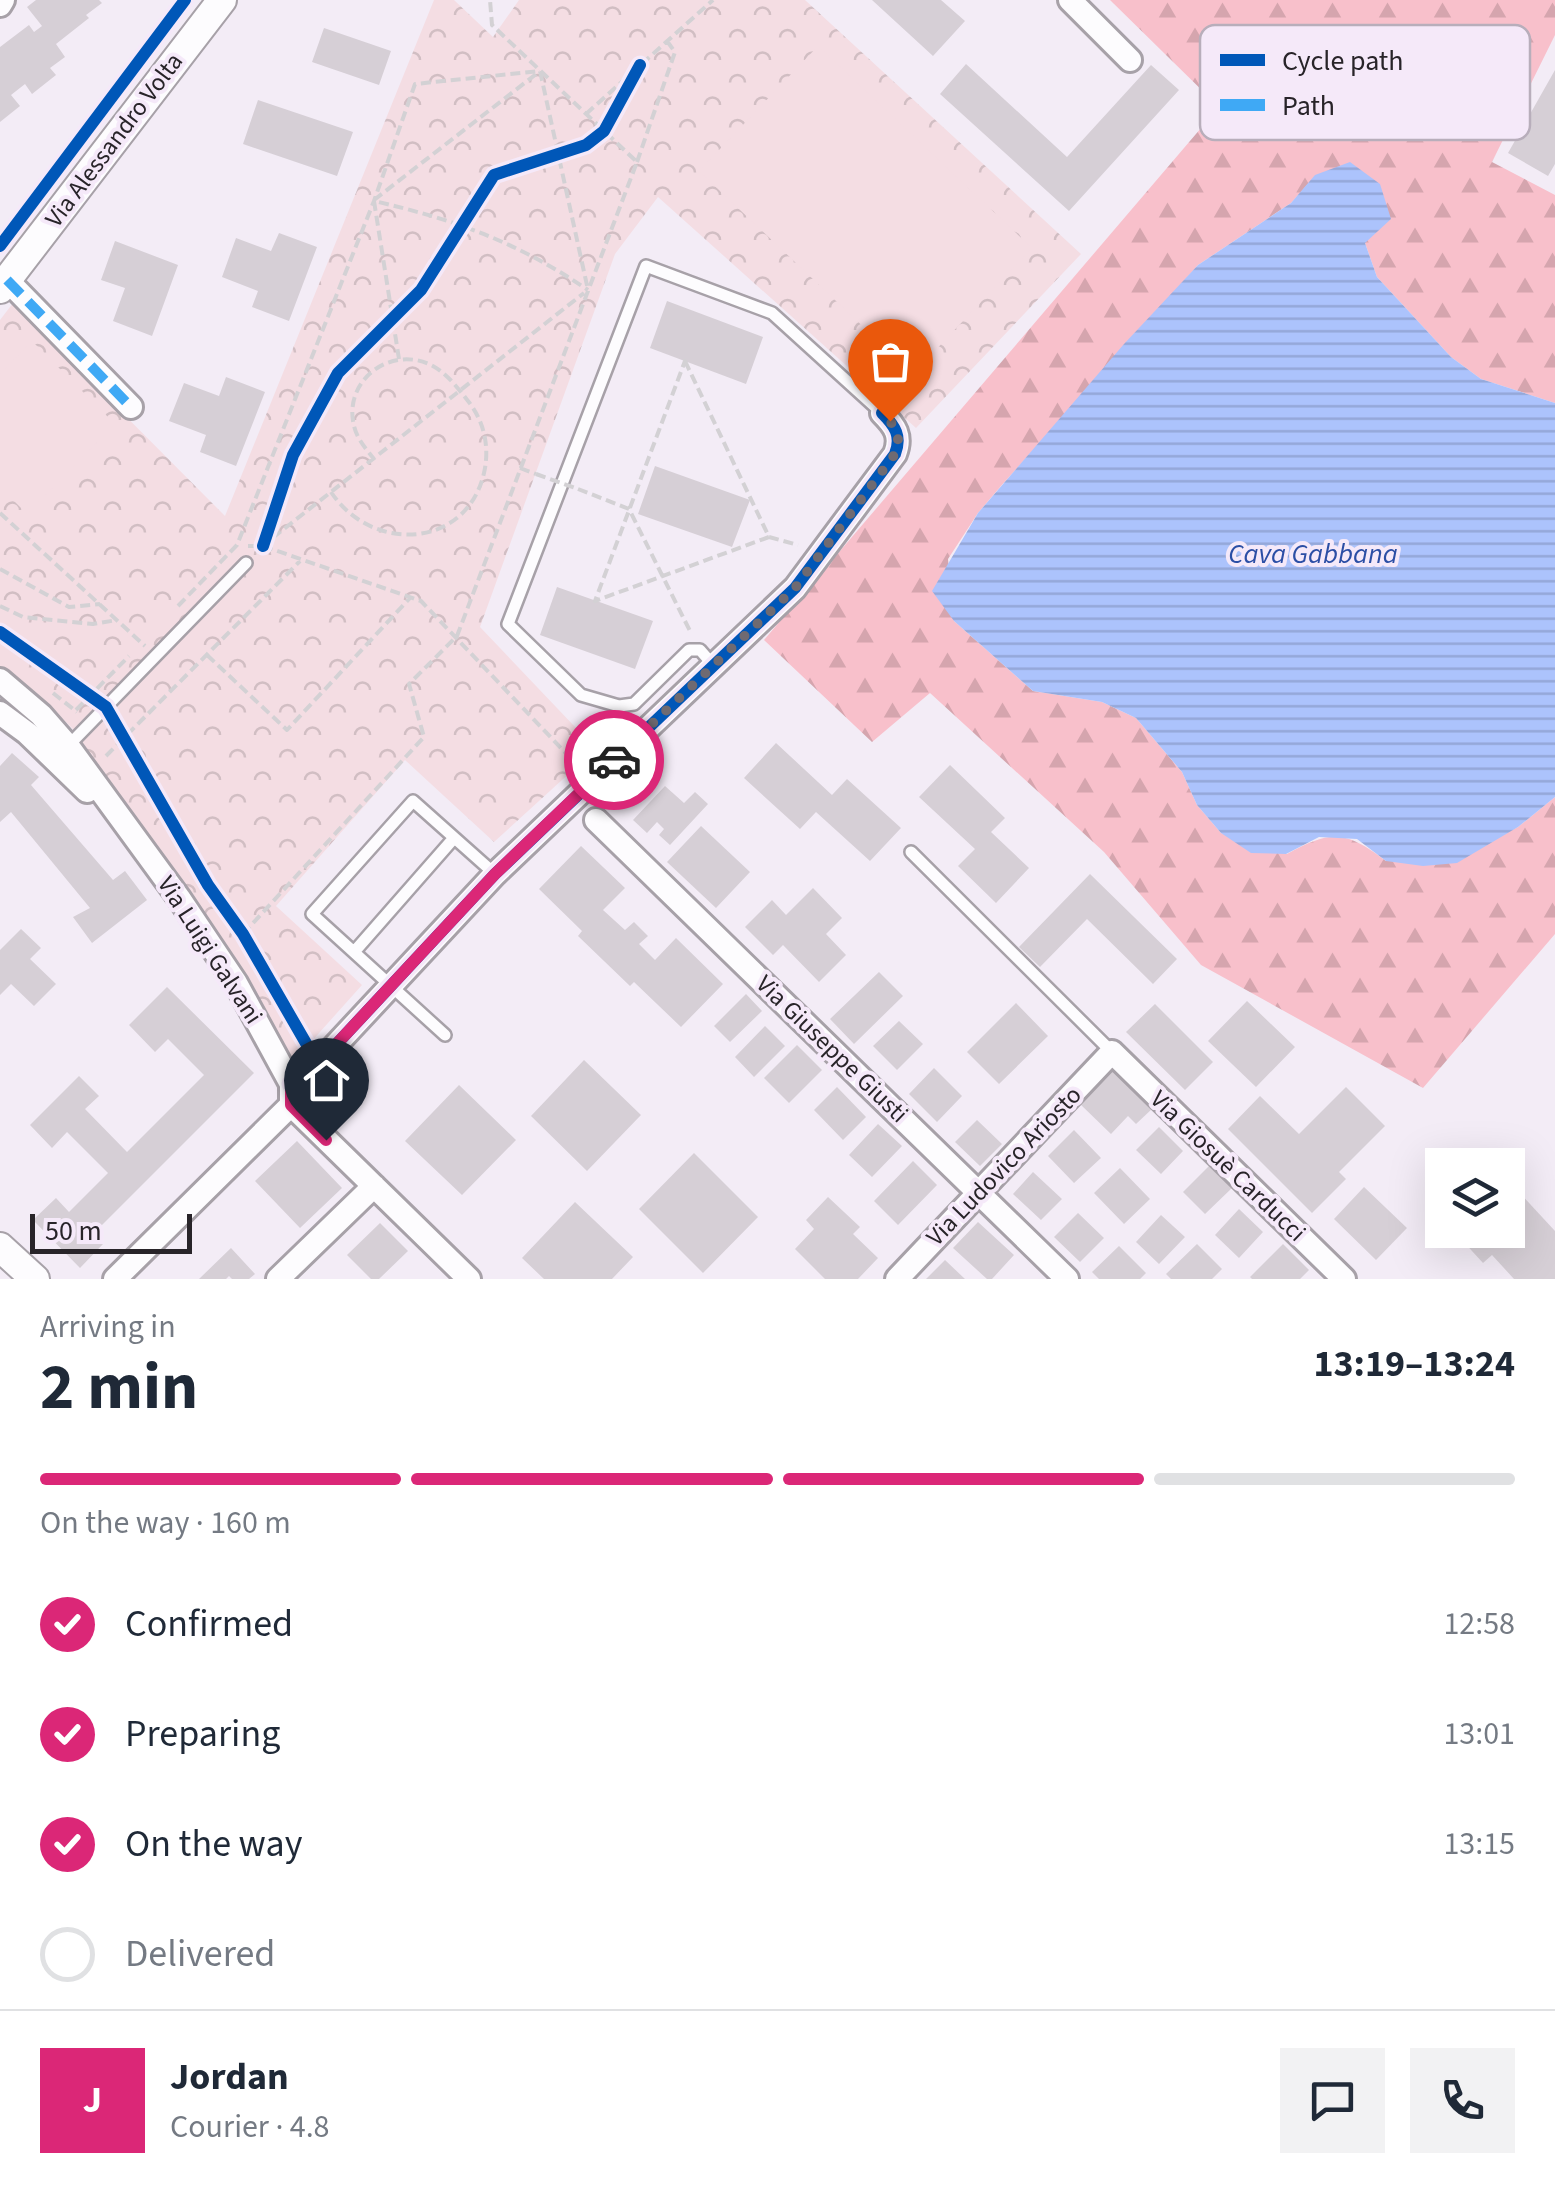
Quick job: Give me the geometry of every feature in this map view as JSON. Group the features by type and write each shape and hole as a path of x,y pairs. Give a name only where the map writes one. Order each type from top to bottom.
{"street":[{"name":"Via Alessandro Volta","path":"130,407 4,284 222,0"},
{"path":"1070,0 1130,60"},
{"path":"116,1279 495,874 592,781 707,658 795,588 895,454 899,444 897,430 882,413"},
{"name":"Via Luigi Galvani","path":"0,680 42,715 145,851 236,984 291,1094 374,1186 469,1279"},
{"name":"Via Luigi Galvani","path":"0,713 64,768 145,851"},
{"name":"Via Giuseppe Giusti","path":"596,820 1068,1279"},
{"name":"Via Ludovico Ariosto","path":"896,1279 1112,1052"},
{"name":"Via Giosuè Carducci","path":"1112,1052 1344,1279"},
{"path":"278,1279 374,1186"},
{"path":"0,1247 35,1279"}],"lane":[{"path":"707,658 688,650 634,704 619,706 581,695 508,624 646,266 772,313 882,413"},
{"path":"68,746 246,563"},
{"path":"444,1035 312,914 413,801 495,874"},
{"path":"354,952 454,838"},
{"path":"911,852 1112,1052"}],"path":[{"path":"490,0 490,23 586,114 600,134 638,162"},
{"path":"586,114 713,0"},
{"path":"244,934 424,736 409,684 457,636 638,162 675,52 667,41"},
{"path":"622,98 640,65"},
{"path":"540,70 588,290"},
{"path":"374,201 540,70"},
{"path":"169,615 236,545 374,201 414,84 540,70"},
{"path":"600,134 613,114"},
{"path":"542,160 572,150"},
{"path":"374,201 434,215 489,235 541,258 588,290"},
{"path":"374,201 397,315 400,359"},
{"path":"452,240 473,208"},
{"path":"262,546 588,290"},
{"path":"379,333 397,315"},
{"path":"331,492 350,516 381,533 424,533 455,518 476,493 486,456 482,425 460,391 431,364 400,359 368,375 354,399 356,432 374,458"},
{"path":"770,536 685,361 596,600 770,536 802,546 816,560"},
{"path":"520,468 629,510 707,658"},
{"path":"0,513 155,656"},
{"path":"262,546 269,528"},
{"path":"236,545 262,546 421,601 592,781"},
{"path":"106,756 302,560"},
{"path":"0,569 69,607 100,604"},
{"path":"206,655 287,730 410,598"},
{"path":"0,606 23,616 93,624 117,620"},
{"path":"104,662 132,634"},
{"path":"76,710 130,656"},
{"path":"76,684 106,706 134,754"},
{"path":"234,922 253,950"}],"green space":[{"path":"434,0 454,0 493,37 519,0 805,0 1081,254 916,428 658,197 615,254 480,627 596,749 494,842 405,760 276,906 362,985 294,1061 243,972 97,769 72,728 0,670 0,320 13,303 225,516"},
{"path":"1110,0 1555,0 1555,35 1530,85 1530,25 1200,25 1200,88"},
{"path":"818,46 1032,248 913,374 699,171"},
{"path":"1200,129 1200,140 1503,140 1492,162 1555,195 1555,403 1481,379 1451,357 1377,277 1365,243 1316,175 1291,203 1198,265 978,513 948,559 954,621 1033,691 1102,702 1136,718 1182,772 1197,805 1221,833 1287,854 1327,837 1338,837 1359,843 1386,861 1487,843 1518,827 1555,797 1555,934 1423,1088 1201,965 1104,852 930,693 872,742 764,640"},
{"path":"32,341 115,424 27,514 0,487 0,374"}],"water":[{"name":"Cava Gabbana","path":"1350,162 1380,184 1391,219 1365,243 1377,277 1451,357 1481,379 1555,403 1555,797 1518,827 1457,863 1423,866 1386,861 1357,839 1319,837 1286,854 1251,853 1221,833 1197,805 1182,772 1136,718 1102,702 1033,691 954,621 932,591 978,513 1198,265 1291,203 1315,175"}],"building":[{"path":"36,0 102,3 56,44 65,57 50,68 56,75 32,94 25,84 11,95 20,106 0,122 0,47 29,25 34,32 42,26 27,7"},
{"path":"872,0 941,0 965,21 933,56"},
{"path":"324,28 391,51 379,85 312,62"},
{"path":"966,64 1067,157 1151,65 1179,90 1069,211 940,94"},
{"path":"1555,70 1555,164 1548,176 1508,153 1515,140 1530,140 1530,114"},
{"path":"258,100 353,132 337,176 243,144"},
{"path":"279,233 317,247 289,321 252,307 258,291 222,277 236,238 271,251"},
{"path":"115,241 178,265 152,336 113,321 125,288 101,280"},
{"path":"667,301 763,337 746,384 650,348"},
{"path":"226,377 265,392 236,466 200,452 206,435 169,421 184,383 219,396"},
{"path":"655,466 750,500 732,547 638,514"},
{"path":"557,587 653,621 635,669 540,635"},
{"path":"776,743 832,795 847,779 901,828 870,861 816,812 800,829 744,778"},
{"path":"12,753 39,777 31,785 113,880 125,871 147,900 92,943 73,917 90,908 11,812 0,822 0,766"},
{"path":"950,765 1005,818 991,832 1029,868 996,903 958,866 975,849 919,797"},
{"path":"665,786 684,803 695,792 708,804 670,845 659,835 664,829 657,822 647,833 633,820"},
{"path":"701,826 750,872 716,908 667,862"},
{"path":"581,846 625,888 603,910 625,930 634,922 648,936 639,944 655,960 676,938 723,984 681,1027 634,982 630,986 578,936 582,931 539,889"},
{"path":"1090,874 1177,959 1153,984 1087,919 1040,967 1019,947"},
{"path":"813,888 842,918 826,934 846,955 819,982 783,945 773,955 745,927 772,900 786,915"},
{"path":"21,929 41,948 30,959 56,984 34,1006 11,984 0,995 0,950"},
{"path":"879,972 903,996 854,1044 830,1019"},
{"path":"167,987 254,1073 93,1234 103,1244 80,1268 33,1220 56,1198 69,1212 108,1173 67,1132 52,1148 30,1125 79,1076 99,1096 85,1109 127,1152 204,1075 168,1039 155,1052 129,1025"},
{"path":"746,994 762,1011 730,1042 714,1026"},
{"path":"1247,1001 1295,1047 1256,1087 1208,1041"},
{"path":"1016,1003 1048,1036 999,1084 967,1052"},
{"path":"1155,1004 1213,1062 1185,1090 1126,1032"},
{"path":"899,1021 923,1044 897,1070 873,1046"},
{"path":"765,1026 785,1046 754,1077 735,1057"},
{"path":"797,1045 822,1070 789,1103 764,1078"},
{"path":"584,1060 641,1115 587,1171 531,1116"},
{"path":"934,1068 962,1096 937,1122 909,1094"},
{"path":"1113,1070 1153,1108 1136,1124 1128,1116 1111,1134 1080,1104"},
{"path":"459,1085 516,1140 462,1195 405,1141"},
{"path":"837,1087 866,1117 843,1140 814,1110"},
{"path":"1346,1087 1385,1126 1339,1172 1346,1179 1312,1213 1228,1129 1260,1096 1299,1134"},
{"path":"977,1120 1002,1144 980,1166 955,1142"},
{"path":"878,1124 902,1146 872,1177 849,1155"},
{"path":"1159,1127 1183,1151 1161,1174 1136,1150"},
{"path":"1074,1130 1101,1158 1074,1183 1048,1156"},
{"path":"297,1141 342,1188 300,1228 255,1181"},
{"path":"694,1153 758,1217 703,1273 639,1209"},
{"path":"913,1161 937,1185 898,1225 874,1201"},
{"path":"1209,1166 1232,1188 1205,1214 1183,1192"},
{"path":"1120,1168 1150,1199 1124,1224 1094,1193"},
{"path":"1033,1172 1062,1199 1041,1220 1013,1194"},
{"path":"1364,1187 1407,1228 1376,1260 1334,1219"},
{"path":"828,1197 860,1227 853,1234 878,1258 858,1279 825,1279 795,1249 814,1229 806,1220"},
{"path":"1525,1199 1555,1231 1555,1279 1514,1279 1492,1255 1483,1263 1469,1248 1525,1248"},
{"path":"575,1202 633,1257 612,1279 544,1279 522,1258"},
{"path":"1239,1209 1263,1232 1239,1258 1215,1235"},
{"path":"1078,1213 1104,1238 1080,1262 1054,1237"},
{"path":"1161,1215 1185,1237 1159,1264 1136,1242"},
{"path":"978,1222 1014,1255 992,1279 987,1279 953,1248"},
{"path":"380,1223 408,1251 379,1279 371,1279 347,1255"},
{"path":"1197,1244 1222,1269 1212,1279 1171,1279 1166,1274"},
{"path":"1283,1244 1309,1270 1300,1279 1252,1279 1250,1277"},
{"path":"1119,1246 1146,1273 1140,1279 1099,1279 1092,1272"},
{"path":"231,1248 255,1274 249,1279 199,1279"},
{"path":"945,1260 965,1279 926,1279"}],"marked path":[{"path":"7,280 131,407"}],"cycle path":[{"path":"0,246 185,0"},
{"path":"263,546 293,455 338,373 421,290 494,175 586,145 604,131 640,65"},
{"path":"291,1084 318,1064 495,874 795,588 895,454 896,432 882,413"},
{"path":"0,632 106,707 208,885 243,934 318,1064"}],"way so far":[{"path":"614,760 795,588 895,454 899,444 897,430 890,421"}],"route":[{"path":"326,1140 291,1105 291,1084 318,1064 495,874 614,760"}]}
